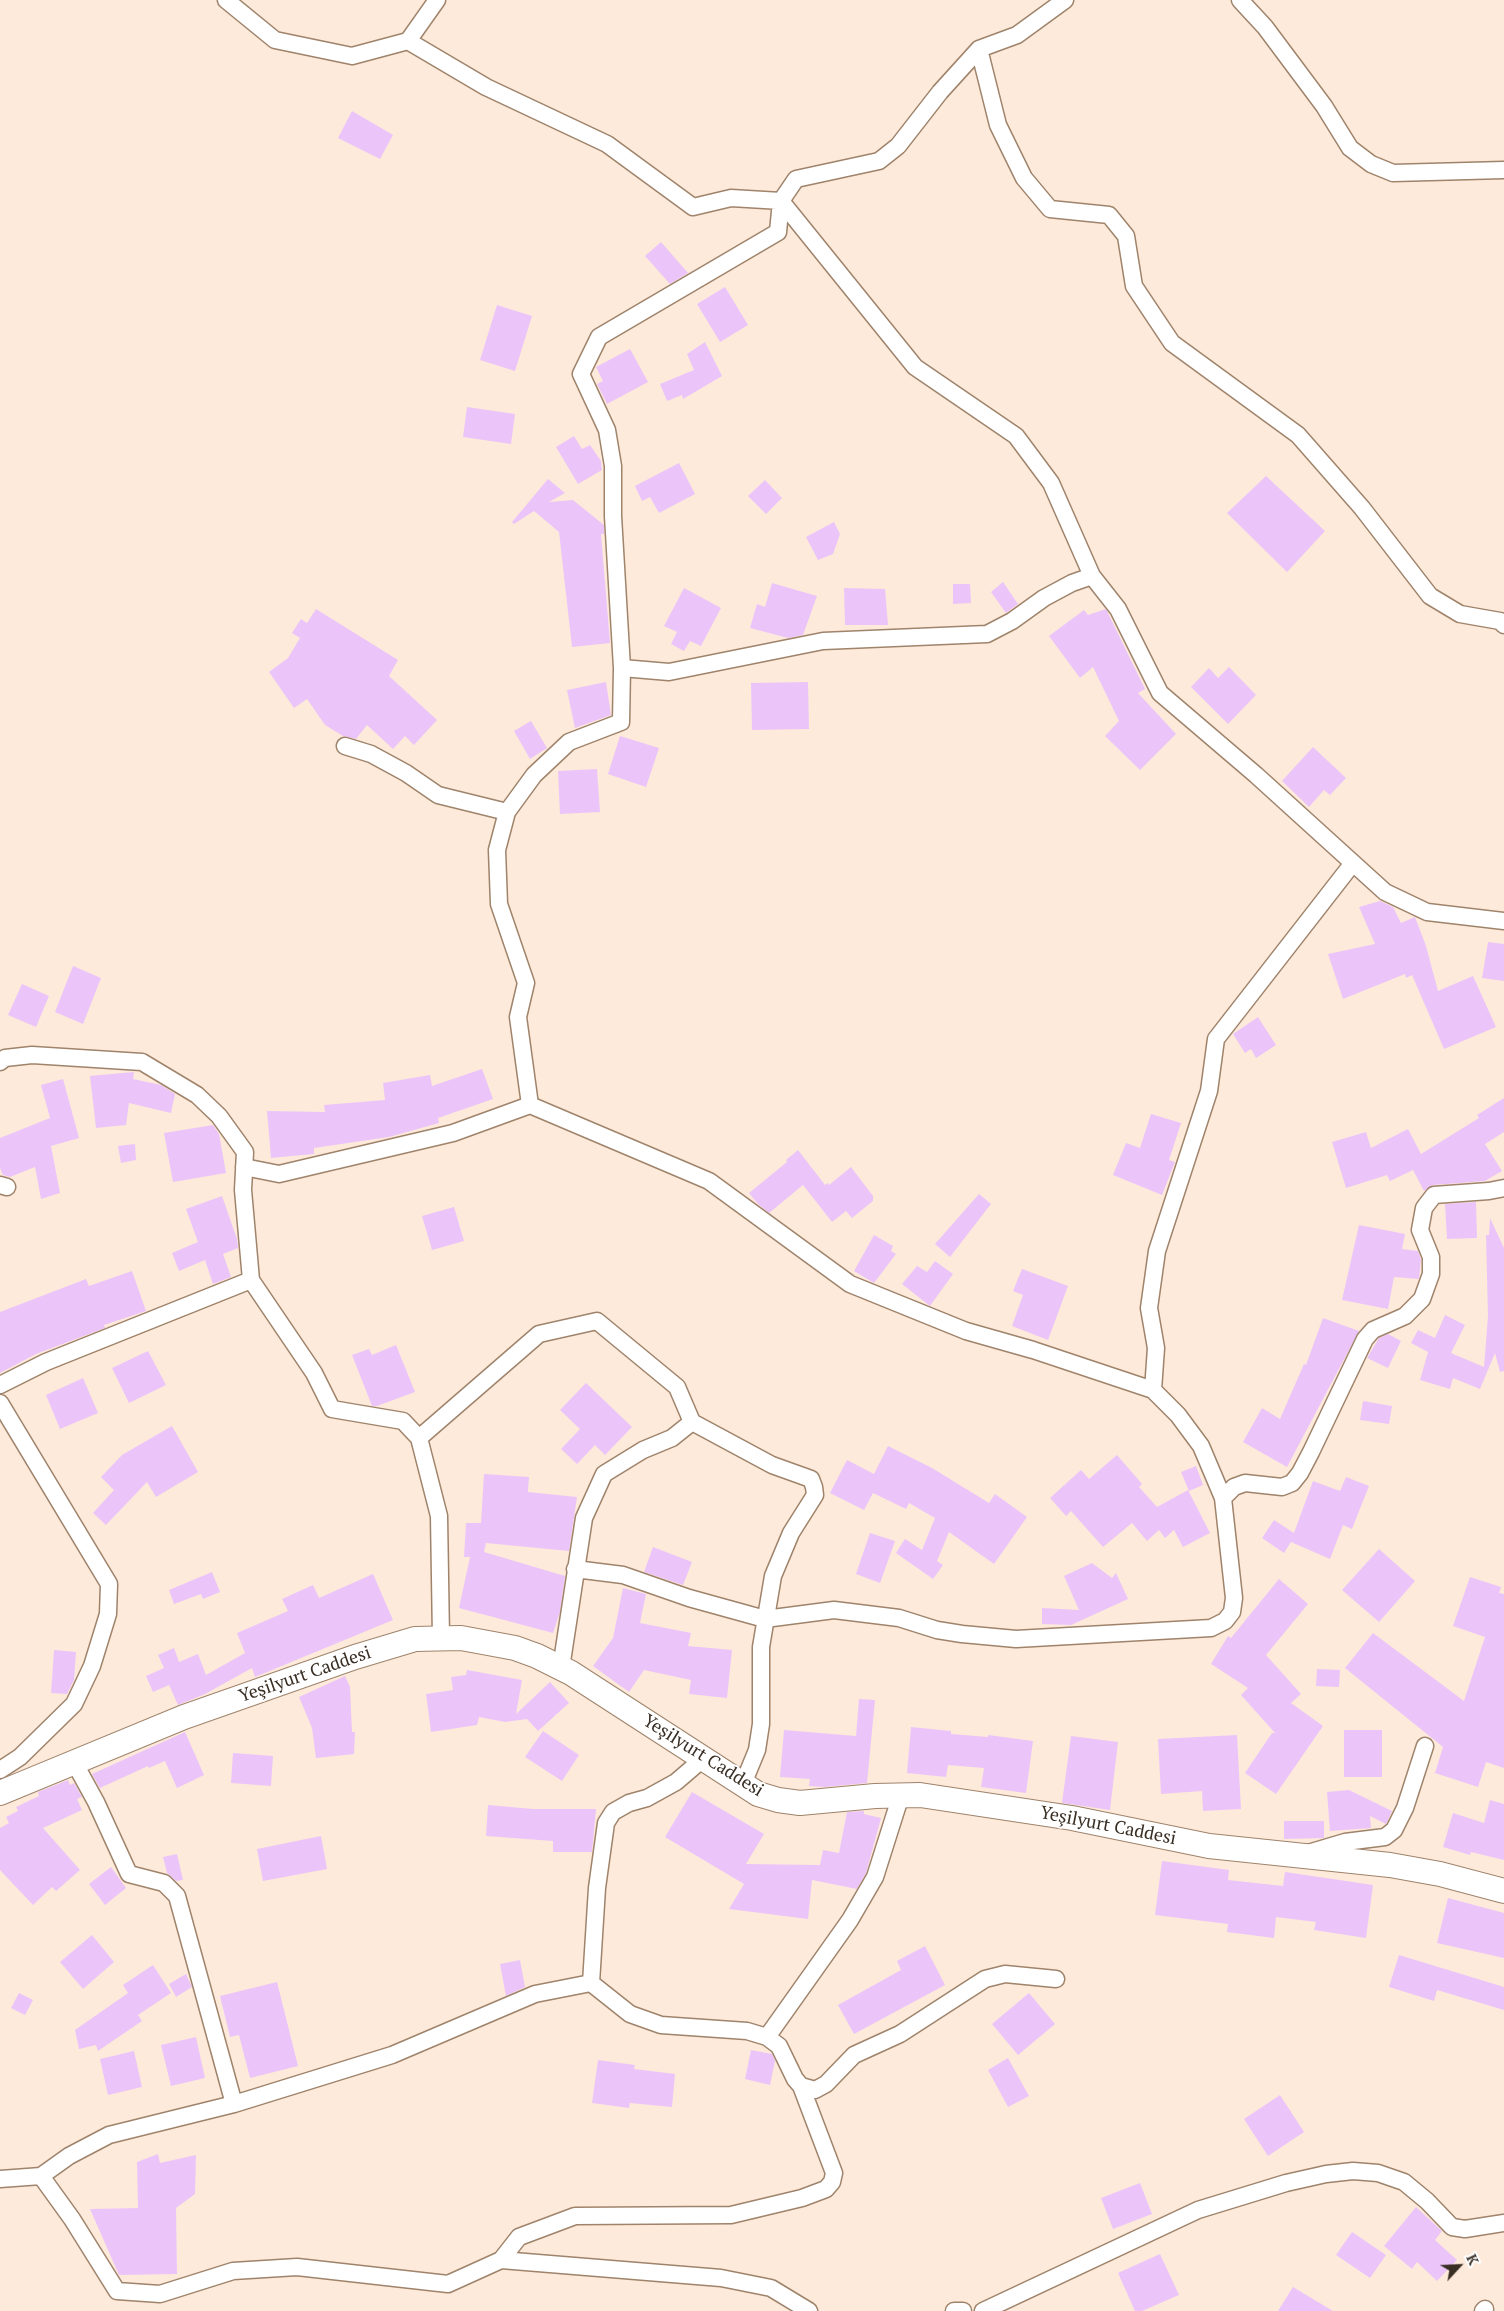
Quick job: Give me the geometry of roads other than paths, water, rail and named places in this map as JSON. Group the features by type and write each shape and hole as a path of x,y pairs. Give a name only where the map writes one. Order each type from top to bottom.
{"main road":[{"name":"Yeşilyurt Caddesi","path":"0,1794 184,1717 354,1656 415,1639 462,1638 506,1646 537,1656 561,1668 758,1794 778,1800 800,1803 920,1795 1072,1818 1209,1846 1302,1854 1399,1866 1440,1874 1504,1891"}],"street":[{"path":"226,0 275,40 352,56 408,41 437,0"},
{"path":"530,1106 518,1017 526,983 500,904 497,850 507,812 534,775 569,742 621,722 622,668 613,516 613,466 607,430 581,374 599,337 778,232 781,201 796,179 879,161 898,146 940,92 979,49 1017,35 1064,0"},
{"path":"1240,0 1265,27 1324,106 1350,148 1371,164 1393,172 1504,170"},
{"path":"408,41 486,87 607,144 693,208 731,198 781,201 915,367 1016,436 1051,482 1092,576 1118,609 1160,694 1256,775 1385,892 1427,912 1504,921"},
{"path":"979,49 998,125 1024,178 1050,209 1109,215 1126,236 1134,286 1172,343 1298,435 1362,508 1430,596 1460,614 1500,621 1504,625"},
{"path":"622,668 669,672 823,641 987,634 1012,621 1044,598 1072,583 1092,576"},
{"path":"345,746 371,754 406,773 438,795 507,812"},
{"path":"1152,1390 1156,1348 1150,1308 1157,1251 1209,1090 1216,1039 1353,863"},
{"path":"0,1062 6,1058 32,1055 142,1062 197,1095 219,1116 245,1152 243,1190 251,1280 314,1372 332,1409 403,1422 419,1438 439,1516 441,1638"},
{"path":"244,1167 279,1174 453,1133 530,1106 709,1181 850,1284 966,1331 1033,1350 1152,1390 1178,1415 1201,1446 1222,1498 1234,1598 1232,1612 1225,1621 1211,1628 1016,1639 962,1634 937,1630 900,1618 834,1610 765,1619 689,1598 623,1574 575,1570"},
{"path":"1222,1498 1234,1487 1245,1483 1282,1487 1292,1483 1300,1473 1311,1452 1365,1339 1373,1330 1405,1316 1422,1299 1431,1274 1431,1257 1420,1230 1424,1208 1434,1195 1504,1188"},
{"path":"0,1385 54,1358 251,1280"},
{"path":"419,1438 539,1334 597,1321 677,1387 692,1422 772,1465 810,1479 814,1486 814,1495 791,1533 773,1576 761,1647 761,1724 756,1750 743,1784"},
{"path":"0,1403 109,1584 108,1614 92,1666 74,1704 20,1757 0,1770"},
{"path":"561,1668 584,1518 604,1474 642,1450 672,1438 692,1422"},
{"path":"1302,1854 1345,1842 1385,1837 1394,1830 1406,1808 1425,1746"},
{"path":"592,1983 597,1888 606,1823 613,1812 630,1803 647,1798 676,1782 704,1758"},
{"path":"74,1762 96,1802 128,1874 164,1882 177,1896 234,2104"},
{"path":"767,2037 850,1920 875,1877 901,1795"},
{"path":"800,2086 815,2090 826,2084 854,2055 900,2034 985,1979 1005,1974 1056,1978"},
{"path":"41,2176 72,2220 117,2291 160,2294 233,2272 297,2267 448,2284 501,2260 519,2237 575,2216 731,2215 802,2198 826,2189 832,2182 834,2173 800,2086 794,2079 779,2046 767,2037 730,2029 661,2025 630,2014 592,1983"},
{"path":"0,2178 41,2176 69,2156 109,2135 234,2104 392,2055 535,1994 592,1983"},
{"path":"983,2311 1198,2210 1286,2183 1326,2174 1353,2171 1378,2173 1404,2182 1427,2201 1452,2227 1465,2229 1504,2223"},
{"path":"501,2260 721,2278 771,2288 809,2311"},
{"path":"954,2311 963,2311"}]}
